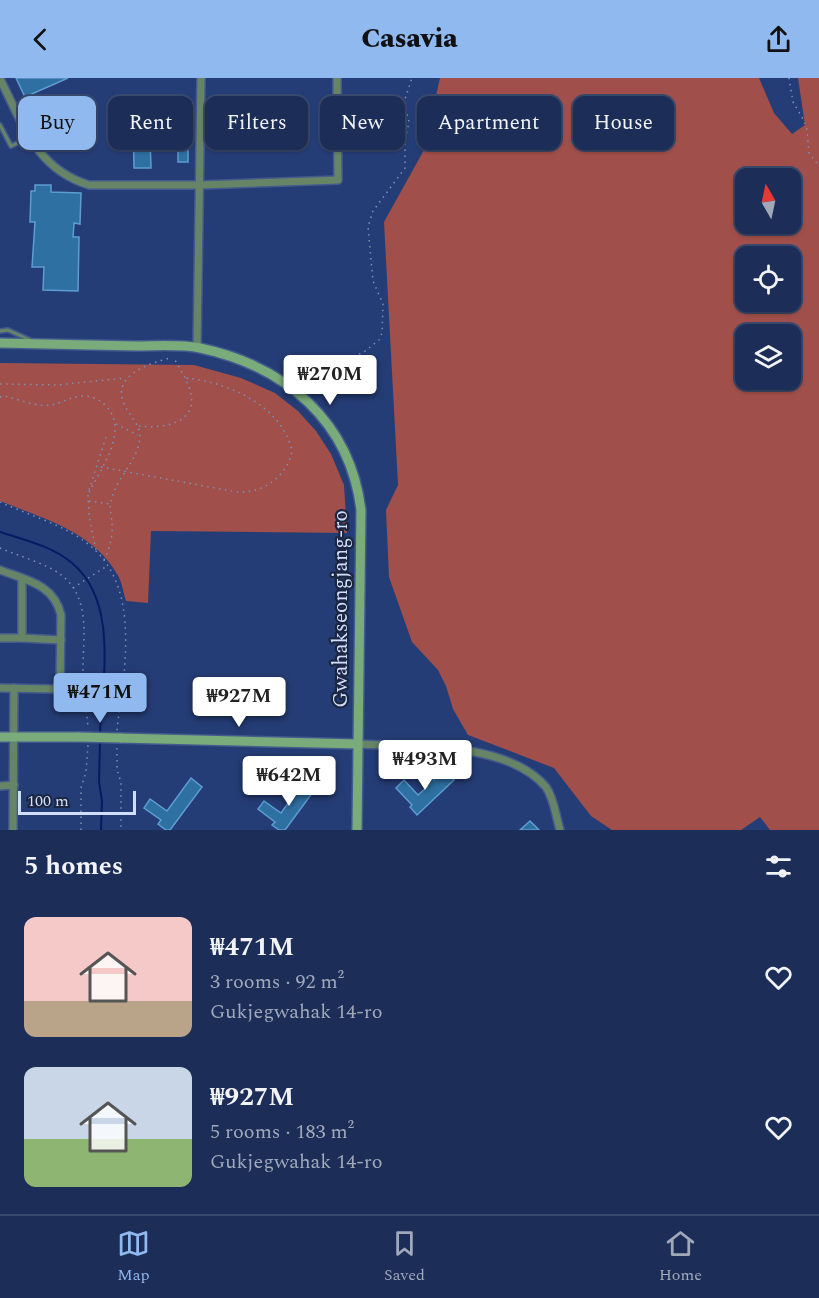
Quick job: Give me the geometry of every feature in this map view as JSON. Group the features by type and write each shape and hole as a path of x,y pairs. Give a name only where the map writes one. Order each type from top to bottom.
{"street":[{"path":"197,348 201,78"},
{"path":"38,150 47,162 60,173 72,180 89,185 201,185 338,180 337,78"},
{"path":"0,79 18,114"},
{"name":"Gwahakseongjang-ro","path":"0,343 197,348 239,358 274,376 293,390 314,408 334,432 348,459 359,493 362,537 357,830"},
{"path":"0,570 45,589 54,596 59,604 61,615 60,683 54,689 0,688"},
{"path":"22,579 22,638"},
{"path":"0,638 61,640"},
{"path":"13,830 14,688"},
{"path":"0,737 83,736 449,748 511,762 531,773 547,788 561,830"},
{"path":"0,786 14,785"}],"lane":[{"path":"0,125 11,146 18,143"},
{"path":"0,331 8,330 38,344"}],"path":[{"path":"293,390 304,378 373,347 382,333 384,324 382,304 373,281 368,227 373,212 407,163 405,140 409,122 404,102 412,78"},
{"path":"789,78 793,102 807,130 809,153 819,166"},
{"path":"0,384 57,386 127,378 149,364 170,358"},
{"path":"137,426 163,427 179,422 189,411 191,400 189,387 174,358"},
{"path":"104,560 108,552 112,527 110,504 134,455 140,435 121,393 127,378"},
{"path":"101,467 248,493 275,480 291,457 291,447 284,430 267,411 252,400 226,387 184,378"},
{"path":"0,397 5,396 37,405 52,405 88,396 104,404 115,423 113,441 88,494"},
{"path":"115,423 140,435"},
{"path":"96,552 90,523 88,494 106,437"},
{"path":"89,501 110,504"},
{"path":"0,502 68,531 85,541 108,565 119,588 124,606 123,686 119,708 118,738"},
{"path":"0,548 58,572 78,594 84,620 83,736"},
{"path":"73,588 108,565"},
{"path":"81,830 81,788 86,772 88,746"},
{"path":"117,748 117,770 121,782 121,830"}],"shaded area":[{"path":"440,78 759,78 774,113 792,134 805,125 798,78 819,78 819,830 770,830 760,817 741,830 612,830 591,816 554,768 468,735 453,709 438,670 412,642 389,577 386,510 398,485 384,222 424,150 561,150 561,96 436,96"},
{"path":"0,363 194,365 241,378 275,393 298,411 316,431 331,454 344,485 347,533 151,531 148,603 126,601 119,577 107,559 94,547 66,528 0,501"}],"building":[{"path":"16,78 68,78 27,96 25,96"},
{"path":"134,150 150,150 151,168 134,168"},
{"path":"178,150 188,150 188,162 178,162"},
{"path":"35,185 51,185 51,192 81,193 80,224 74,223 73,237 79,237 78,291 43,290 44,267 32,267 35,222 30,222 31,191 35,191"},
{"path":"445,770 454,780 417,815 410,807 412,805 396,788 404,780 418,795 427,787 423,783 431,776 434,780"},
{"path":"191,778 202,787 170,830 166,830 158,824 161,820 144,808 150,799 167,811"},
{"path":"305,780 316,788 285,830 279,830 272,825 275,822 258,809 264,801 281,813"},
{"path":"530,821 539,830 520,830"}],"waterway":[{"path":"0,532 56,552 72,563 87,579 102,620 104,643 100,734"},
{"path":"100,740 101,830"}]}
